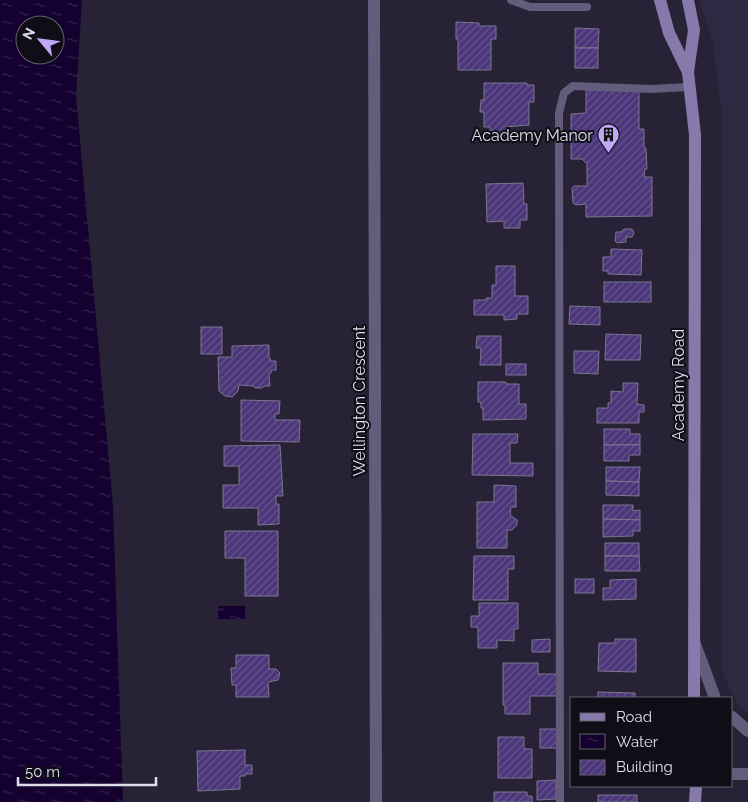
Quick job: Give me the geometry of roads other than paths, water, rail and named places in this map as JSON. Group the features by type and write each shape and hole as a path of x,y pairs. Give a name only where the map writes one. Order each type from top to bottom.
{"main road":[{"name":"Academy Road","path":"660,0 670,33 688,72"},
{"name":"Academy Road","path":"688,0 694,30 688,72 695,135 694,697"},
{"path":"695,802 696,787"}],"street":[{"name":"Wellington Crescent","path":"374,0 376,802"},
{"path":"694,640 715,697"},
{"path":"733,718 748,731"},
{"path":"733,774 748,774"}],"lane":[{"path":"511,0 530,7 587,7"},
{"path":"560,802 558,113 564,93 573,86 650,89 689,86"}],"water":[{"path":"0,0 82,0 76,96 113,506 123,802 0,802"},
{"path":"218,606 245,606 245,619 218,619"}],"place":[{"name":"Academy Manor","path":"609,154"}]}
